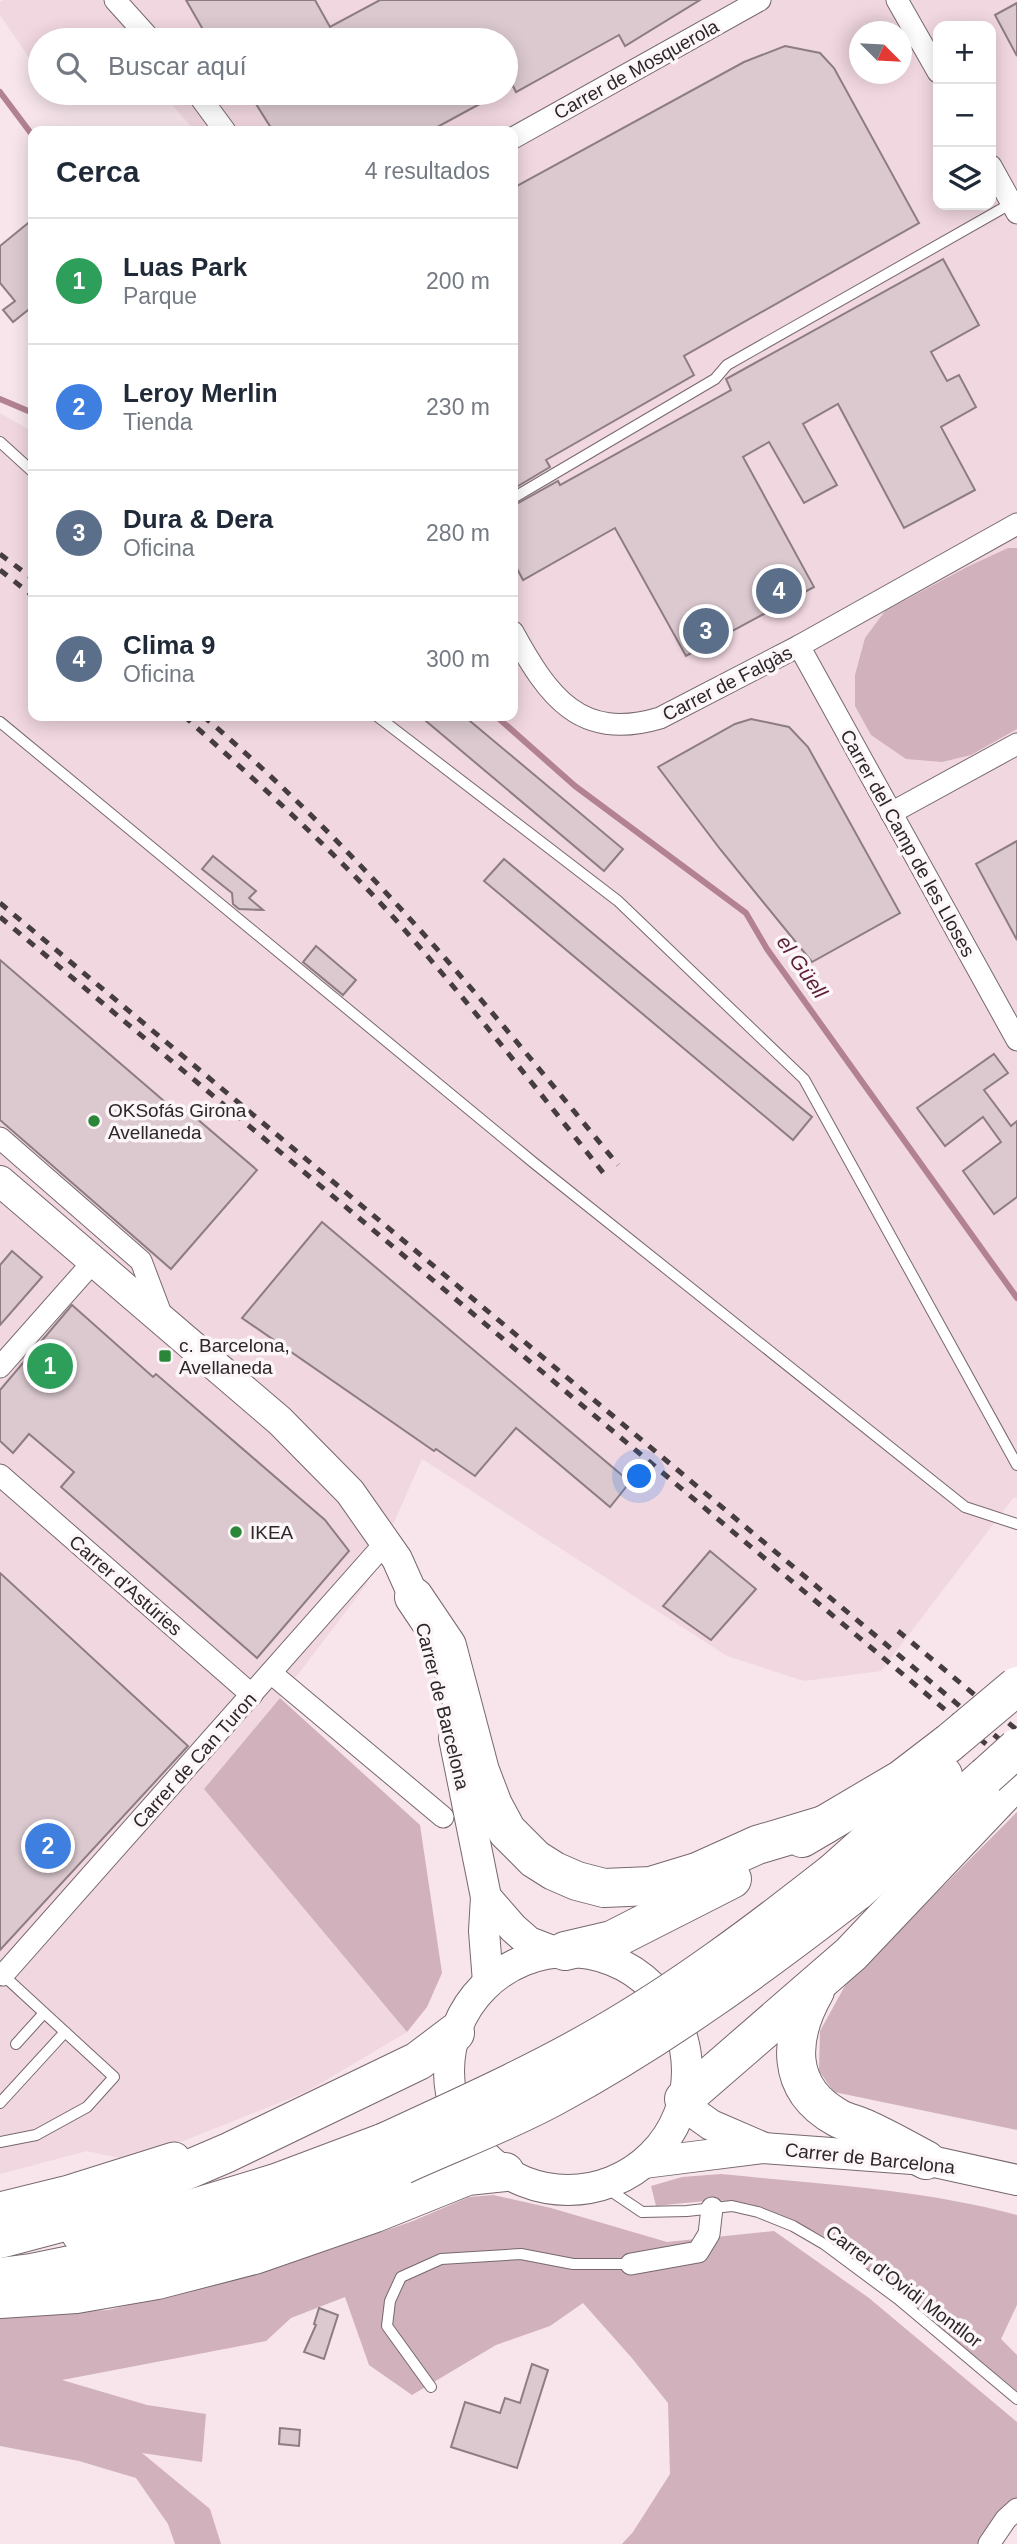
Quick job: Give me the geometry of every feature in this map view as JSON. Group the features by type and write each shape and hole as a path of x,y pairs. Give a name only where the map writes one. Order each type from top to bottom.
{"highway":[{"path":"414,1597 447,1646 480,1771 493,1805 507,1831 535,1859 554,1871 604,1888 651,1886 697,1872 757,1846 824,1825"},
{"path":"984,1769 1017,1686"},
{"path":"684,2102 851,1954 984,1769 1017,1707"},
{"path":"0,2277 182,2242 293,2206 394,2153 601,2036 761,1929 845,1882 984,1769 1017,1748"},
{"path":"560,1952 612,1940 737,1876 902,1779 984,1769"},
{"path":"820,1982 802,2014 797,2030 794,2053 801,2081 815,2101 838,2118 867,2129 926,2160"},
{"path":"0,2239 68,2221 248,2143 418,2061 455,2033"},
{"path":"0,2250 174,2214 276,2183 394,2153"},
{"path":"0,2300 76,2294 181,2274 254,2255 375,2213 467,2176 505,2172"}],"main road":[{"name":"Carrer de Barcelona","path":"0,1181 280,1421 350,1492 387,1541 403,1570 425,1625 446,1699 486,1896 488,1982"},
{"name":"Carrer de Barcelona","path":"486,1896 513,1928 529,1942 560,1952"},
{"path":"560,1952 594,1954 617,1962 639,1975 663,1999 679,2026 688,2068 684,2102 665,2140 644,2163 623,2177 602,2185 574,2190 549,2189 505,2172 475,2146 456,2111 450,2090 449,2069 455,2033 465,2010 488,1982 524,1960 560,1952"},
{"name":"Carrer de Barcelona","path":"684,2102 711,2124 763,2148"},
{"path":"0,2209 69,2192 197,2151 248,2143"},
{"name":"Carrer de Barcelona","path":"644,2163 763,2148 926,2160 1017,2180"}],"street":[{"path":"116,0 140,28"},
{"name":"Carrer de Mosquerola","path":"518,135 760,0"},
{"path":"897,0 933,63"},
{"path":"206,105 221,126"},
{"path":"996,175 1014,208"},
{"name":"Carrer de Falgàs","path":"518,640 555,697 574,712 598,722 620,726 649,722 799,646 1017,524"},
{"name":"Carrer del Camp de les Lloses","path":"799,646 1017,1040"},
{"path":"891,813 1017,744"},
{"name":"Carrer de Barcelona","path":"0,1138 141,1261 163,1321"},
{"path":"0,1367 93,1262"},
{"name":"Carrer d'Astúries","path":"0,1475 252,1695"},
{"name":"Carrer de Can Turon","path":"1,1974 387,1541"},
{"path":"271,1673 443,1817"},
{"path":"631,2264 698,2252 709,2234 712,2208"},
{"path":"989,2544 1006,2519 1017,2510"}],"lane":[{"path":"518,495 715,379 727,365 1014,208"},
{"path":"0,442 28,467"},
{"path":"384,721 618,901 804,1079 1017,1465"},
{"path":"0,722 534,1163 965,1507 1017,1524"},
{"path":"0,2142 36,2134 87,2107 114,2077 1,1974"},
{"path":"16,2044 44,2013"},
{"path":"0,2103 65,2032"},
{"name":"Carrer d'Ovidi Montllor","path":"602,2185 642,2212 732,2206 793,2226 824,2244 898,2299 1017,2399"},
{"path":"431,2387 387,2326 390,2301 401,2277 441,2259 521,2254 573,2264 631,2264"}],"shaded area":[{"path":"4,0 1017,0 1017,1498 1014,1497 881,1671 804,1681 727,1656 422,1459 366,1585 280,1698 204,1789 407,2032 306,2092 133,2161 87,2151 0,2174 0,413 28,429 28,721 518,721 519,681 518,126 191,126 172,105 518,105 518,28 28,28 28,56 0,15 0,2"},
{"path":"1008,548 1017,548 1017,729 971,755 942,762 906,759 871,735 855,706 855,675 865,638 885,611"},
{"path":"280,1698 420,1825 442,1973 427,2007 407,2032 204,1789"},
{"path":"1017,1812 1017,2130 834,2092 819,2071 820,2031 846,1984"},
{"path":"721,2174 907,2193 1017,2215 1017,2305 1001,2339 1017,2355 1017,2391 834,2242 809,2229 768,2210 740,2202 709,2201 656,2206 651,2186 682,2177"},
{"path":"493,2195 551,2208 667,2242 774,2231 869,2298 1017,2422 1017,2499 1001,2510 981,2544 622,2544 633,2532 670,2474 668,2403 583,2303 550,2326 496,2345 412,2395 369,2365 345,2297 291,2318 266,2341 62,2380 147,2405 206,2414 202,2462 142,2453 210,2509 221,2544 175,2544 168,2524 136,2478 79,2461 0,2446 0,2315 108,2310 245,2276 413,2221 469,2197"}],"building":[{"path":"186,0 315,0 330,27 380,0 700,0 625,46 619,35 518,91 518,28 202,28"},
{"path":"1017,3 1017,56 995,15"},
{"path":"785,46 820,53 834,68 919,223 684,356 694,375 546,460 550,467 518,486 518,185 744,62"},
{"path":"257,105 478,105 439,126 270,126"},
{"path":"28,223 28,310 13,322 3,310 15,301 0,283 0,246"},
{"path":"943,259 979,325 931,352 947,381 959,375 976,407 941,427 975,490 904,528 838,404 803,424 837,485 804,503 769,442 743,457 814,587 686,656 615,528 523,580 518,570 518,503 558,481 560,485 731,390 726,379"},
{"path":"751,719 789,727 808,747 900,913 812,962 720,849 658,767 735,724"},
{"path":"426,721 470,721 623,849 604,871"},
{"path":"1017,841 1017,940 976,864"},
{"path":"213,856 256,891 249,898 263,910 239,909 233,904 232,893 202,869"},
{"path":"504,859 812,1117 793,1140 484,881"},
{"path":"316,946 356,980 343,995 303,962"},
{"path":"0,960 178,1113 183,1107 257,1170 171,1269 0,1120"},
{"path":"994,1054 1008,1073 984,1090 1011,1126 1017,1121 1017,1197 994,1214 963,1171 1001,1142 983,1117 945,1146 917,1108"},
{"path":"322,1222 630,1482 610,1507 516,1428 475,1476 436,1449 434,1451 242,1318"},
{"path":"12,1251 42,1277 0,1325 0,1265"},
{"path":"72,1305 153,1377 156,1374 325,1520 349,1551 257,1658 61,1487 74,1472 29,1434 13,1453 0,1441 0,1390"},
{"path":"710,1551 756,1589 711,1640 663,1606"},
{"path":"0,1573 188,1746 0,1950"},
{"path":"319,2308 338,2315 324,2359 304,2352 316,2325 314,2324"},
{"path":"532,2364 548,2370 517,2468 451,2447 465,2402 500,2413 505,2398 520,2403"},
{"path":"280,2428 300,2430 299,2446 279,2444"}],"waterway":[{"path":"0,92 28,129"},
{"name":"el Güell","path":"0,399 28,411"},
{"name":"el Güell","path":"502,721 575,786 746,913 767,949 1017,1298"}],"railway":[{"path":"0,554 28,575"},
{"path":"0,570 28,592"},
{"path":"189,721 319,840 395,919 475,1013 605,1175"},
{"path":"209,721 316,820 421,931 618,1165"},
{"path":"0,903 1017,1754"},
{"path":"0,917 1017,1770"},
{"path":"898,1631 1017,1730"}],"place":[{"name":"Clima 9","path":"779,591"},
{"name":"Dura & Dera","path":"706,631"},
{"name":"OKSofás Girona Avellaneda","path":"94,1121"},
{"name":"c. Barcelona, Avellaneda","path":"165,1356"},
{"name":"Luas Park","path":"50,1366"},
{"name":"IKEA","path":"236,1532"},
{"name":"Leroy Merlin","path":"48,1846"}]}
